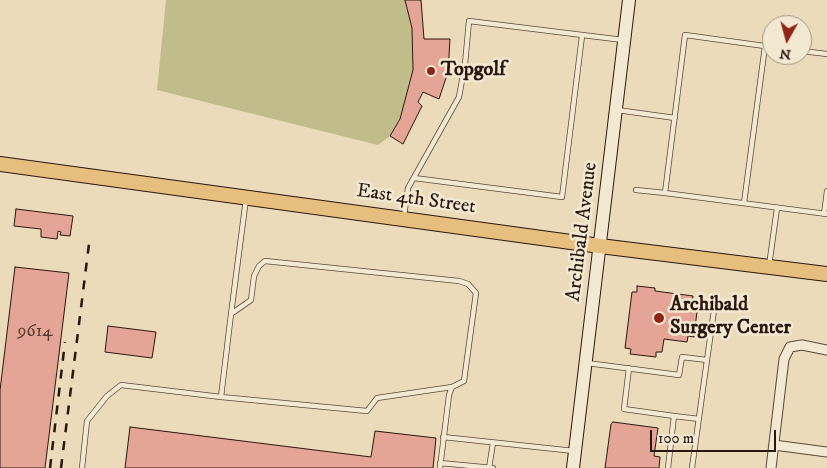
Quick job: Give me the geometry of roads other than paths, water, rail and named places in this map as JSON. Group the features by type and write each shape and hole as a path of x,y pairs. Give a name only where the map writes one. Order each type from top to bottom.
{"main road":[{"name":"Archibald Avenue","path":"573,468 629,0"},
{"name":"East 4th Street","path":"0,164 600,246 827,274"}],"street":[{"path":"772,468 784,359 790,347 802,345 827,350"},
{"path":"774,445 827,452"}],"lane":[{"path":"403,219 408,188 459,97 465,64 469,21 624,40"},
{"path":"414,178 562,197 582,36"},
{"path":"665,193 685,36 762,46"},
{"path":"812,52 827,54"},
{"path":"744,203 762,65"},
{"path":"616,110 675,118"},
{"path":"636,190 826,214 827,192"},
{"path":"221,397 246,198"},
{"path":"769,267 777,208"},
{"path":"82,468 86,421 107,396 122,385 367,412 377,398 452,386 464,381 476,293 468,284 459,281 265,261 259,266 254,276 251,300 230,314"},
{"path":"692,468 715,303"},
{"path":"586,363 680,375 682,357 707,360"},
{"path":"629,368 624,409 699,419"},
{"path":"452,386 449,395 440,466 491,468 493,443"},
{"path":"668,468 674,416"},
{"path":"444,437 575,451"}],"railway":[{"path":"61,468 89,244"},
{"path":"50,468 65,342"}],"place":[{"name":"Topgolf","path":"431,71"},
{"name":"Archibald Surgery Center","path":"659,318"}]}
